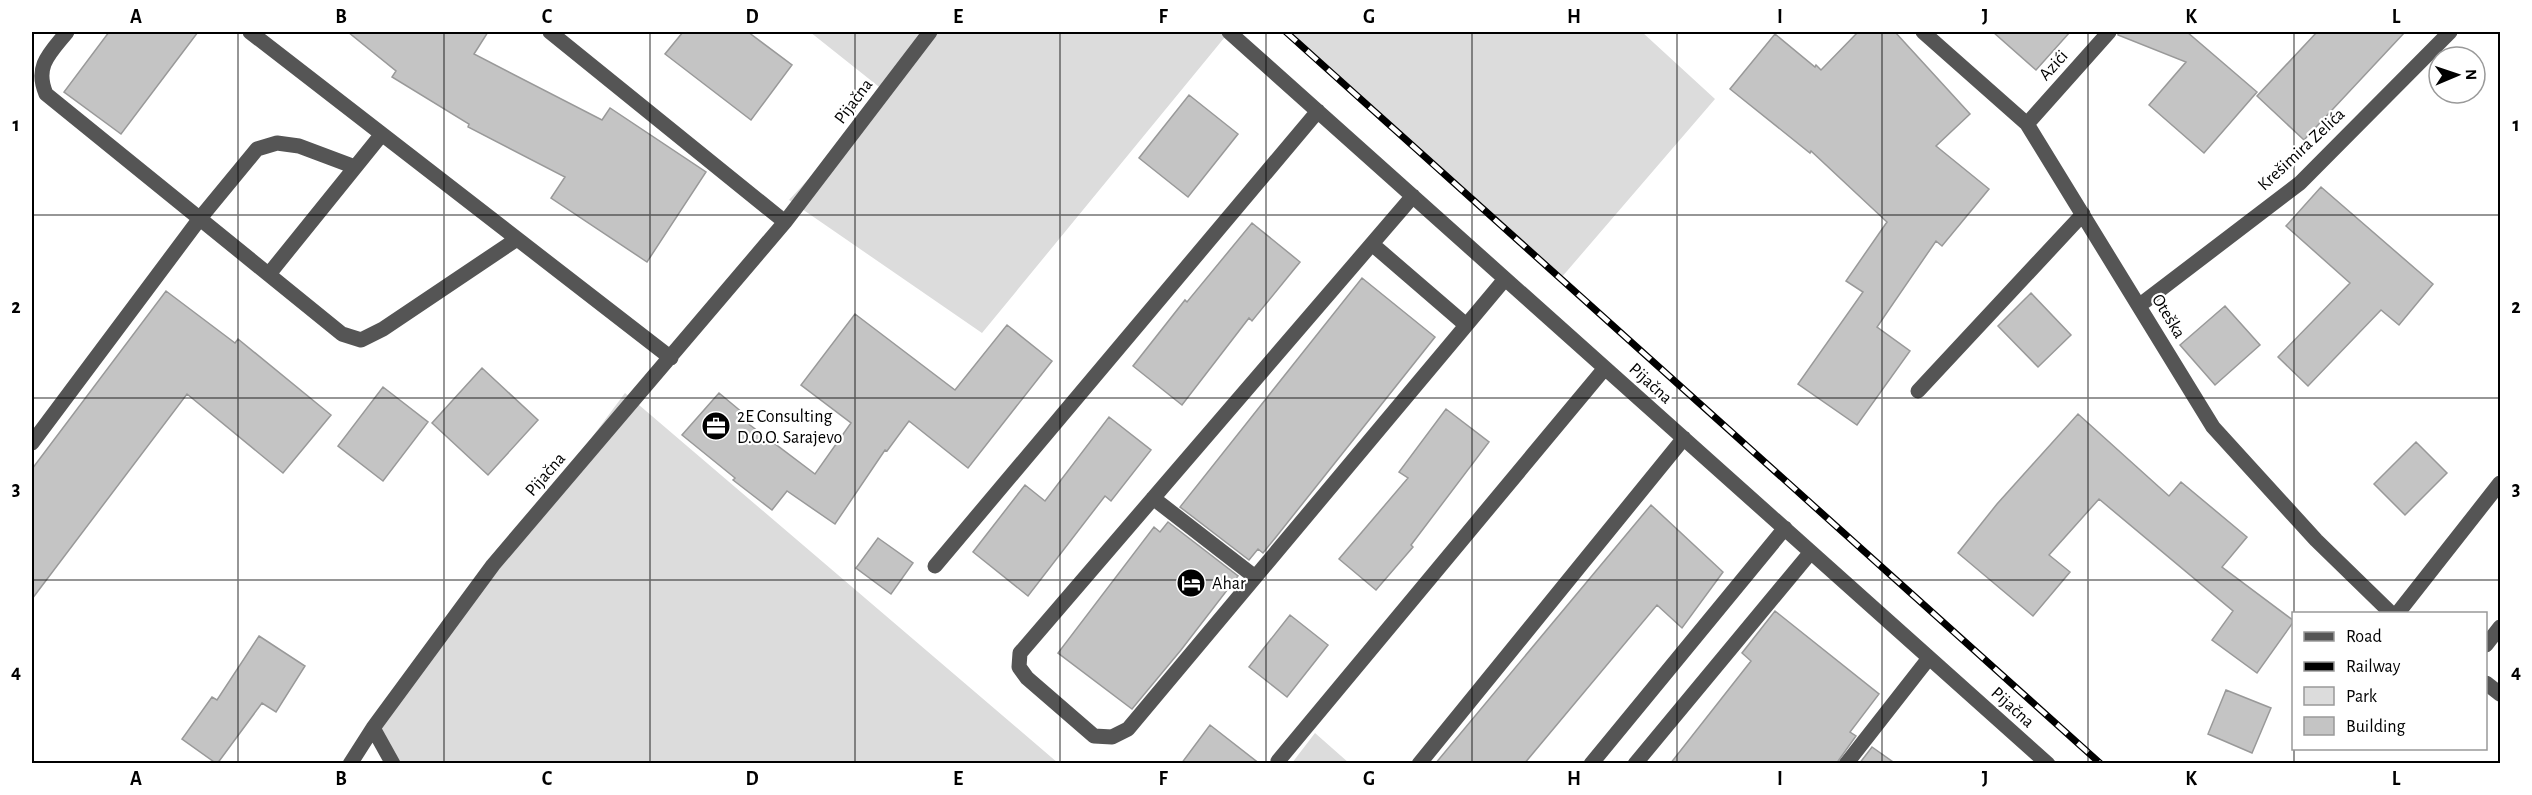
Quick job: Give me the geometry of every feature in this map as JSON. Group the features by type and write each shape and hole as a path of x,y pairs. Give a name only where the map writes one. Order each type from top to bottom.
{"street":[{"path":"67,32 43,62 40,81 46,94 342,333 361,340 383,330 518,239"},
{"path":"250,32 671,358"},
{"path":"550,32 785,222"},
{"name":"Pijačna","path":"350,764 373,728 493,565 785,222 930,32"},
{"name":"Pijačna","path":"1229,32 2048,764"},
{"name":"Oteška","path":"1923,32 2027,124 2213,427 2316,540 2390,612"},
{"name":"Azići","path":"2027,124 2109,32"},
{"name":"Krešimira Zelića","path":"2140,305 2300,183 2450,32"},
{"path":"935,566 1318,111"},
{"path":"269,274 382,134"},
{"path":"32,443 201,217 257,149 277,143 299,146 355,167"},
{"path":"1413,196 1020,653 1019,667 1027,678 1094,736 1112,737 1128,729 1505,279"},
{"path":"1918,391 2083,214"},
{"path":"1372,244 1466,325"},
{"path":"1278,760 1605,368"},
{"path":"1419,764 1684,438"},
{"path":"2399,612 2500,483"},
{"path":"1153,498 1255,577"},
{"path":"1591,764 1785,528"},
{"path":"1635,764 1811,552"},
{"path":"2487,644 2500,627"},
{"path":"1846,764 1929,658"},
{"path":"2487,683 2500,694"},
{"path":"373,728 393,764"}],"green space":[{"path":"810,32 1229,32 982,333 789,200 888,94"},
{"path":"1286,32 1642,32 1715,99 1561,278"},
{"path":"625,393 1058,763 388,764 373,731"},
{"path":"1315,733 1349,763 1292,763"}],"building":[{"path":"109,32 198,32 121,134 64,92"},
{"path":"348,32 488,32 474,54 602,120 610,108 706,172 647,262 551,198 565,177 468,127 469,124 392,77 396,71"},
{"path":"683,32 748,32 792,65 751,120 665,54"},
{"path":"1858,32 1895,32 1970,114 1936,146 1989,189 1942,246 1936,241 1877,327 1910,351 1857,425 1798,384 1863,292 1846,281 1887,222 1811,151 1810,153 1730,89 1775,34 1821,70"},
{"path":"1993,32 2070,32 2036,70"},
{"path":"2118,32 2187,32 2257,92 2204,153 2149,105 2186,62 2118,35"},
{"path":"2317,32 2405,32 2304,140 2257,96"},
{"path":"1189,95 1238,134 1188,197 1139,158"},
{"path":"2321,187 2433,284 2399,325 2381,310 2308,386 2278,357 2350,283 2286,226"},
{"path":"1252,223 1300,262 1252,321 1249,318 1182,405 1133,366 1185,300 1187,302"},
{"path":"1362,278 1435,337 1263,553 1258,549 1249,560 1180,507"},
{"path":"166,291 235,343 238,339 331,415 283,473 187,394 32,599 32,469"},
{"path":"2031,293 2071,335 2038,367 1998,326"},
{"path":"2225,306 2260,345 2215,385 2180,345"},
{"path":"855,314 955,390 1007,325 1052,361 968,468 909,421 887,451 885,450 835,524 787,491 772,510 733,480 735,478 682,435 719,393 749,418 746,422 815,474 851,423 801,385"},
{"path":"482,368 538,420 488,475 432,423"},
{"path":"383,387 428,422 383,481 338,446"},
{"path":"1446,409 1489,442 1411,545 1413,547 1376,590 1339,559 1408,478 1399,472"},
{"path":"2078,414 2169,496 2181,482 2247,537 2222,567 2292,620 2292,624 2257,673 2212,640 2233,611 2099,499 2049,555 2070,572 2033,616 1958,553 1997,504"},
{"path":"1109,417 1151,450 1111,501 1105,496 1028,596 973,552 1025,485 1045,501"},
{"path":"2416,442 2447,473 2405,515 2374,484"},
{"path":"1651,505 1723,572 1682,628 1657,605 1524,764 1435,764"},
{"path":"1168,522 1238,576 1132,709 1058,653 1154,527 1160,532"},
{"path":"878,538 913,563 891,594 856,568"},
{"path":"1775,611 1879,694 1850,732 1856,736 1836,764 1670,764 1751,661 1742,653"},
{"path":"1290,615 1328,645 1287,697 1249,667"},
{"path":"259,636 305,666 276,712 262,703 217,764 182,739 212,697 217,700"},
{"path":"2226,690 2271,708 2252,753 2208,734"},
{"path":"1210,725 1260,764 1181,764"},
{"path":"1872,747 1896,764 1859,764"}],"railway":[{"path":"1286,32 2101,764"}],"place":[{"name":"2E Consulting D.O.O. Sarajevo","path":"716,426"},
{"name":"Ahar","path":"1191,583"}]}
